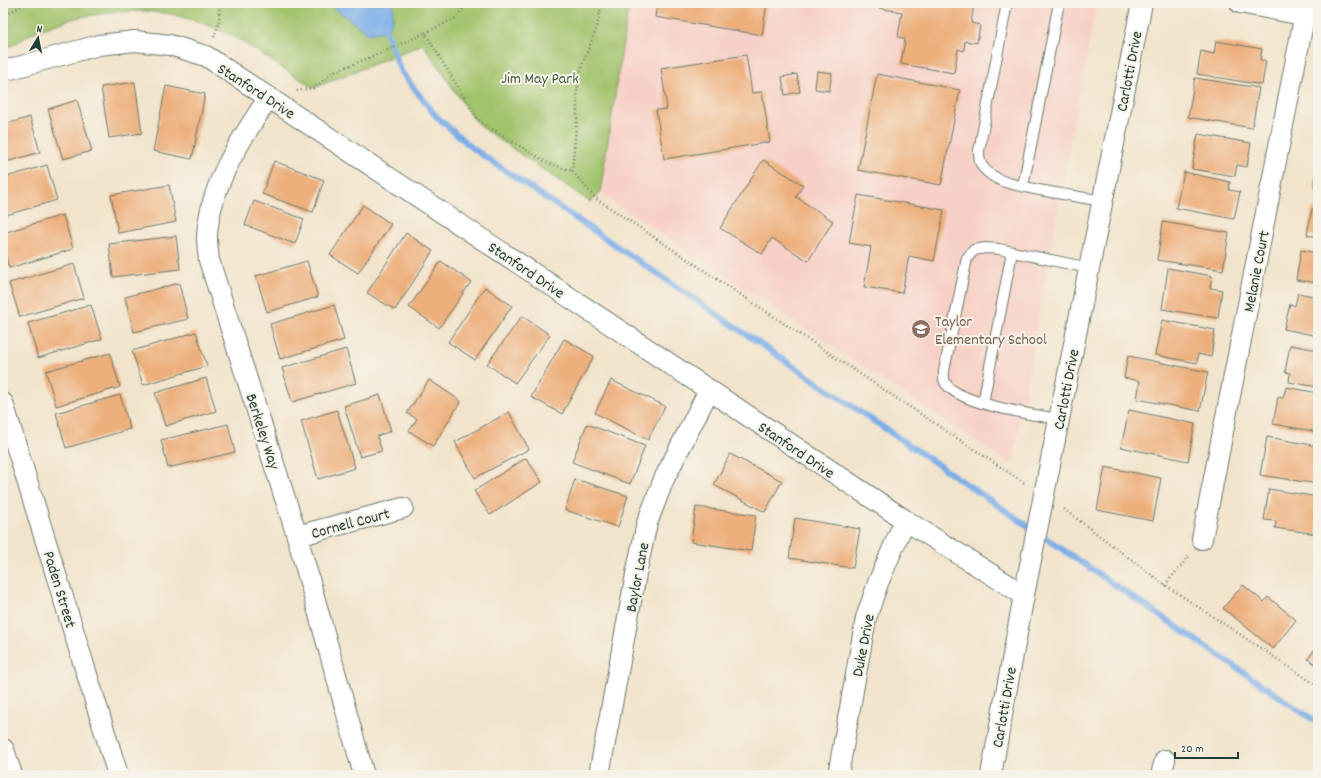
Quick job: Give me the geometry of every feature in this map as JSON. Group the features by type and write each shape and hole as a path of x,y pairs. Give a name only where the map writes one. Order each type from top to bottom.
{"highway":[{"path":"3,750 11,775"}],"street":[{"name":"Carlotti Drive","path":"991,775 1024,595 1142,3"},
{"path":"1240,3 1310,12"},
{"name":"Melanie Court","path":"1202,539 1310,12"},
{"name":"Stanford Drive","path":"3,71 99,45 135,41 170,45 206,56 905,520 1024,595"},
{"name":"Berkeley Way","path":"269,97 222,175 209,218 207,237 209,260 297,536 364,775"},
{"name":"Baylor Lane","path":"600,775 636,574 647,523 664,479 708,390"},
{"name":"Paden Street","path":"3,403 118,775"},
{"name":"Cornell Court","path":"297,536 402,508"},
{"name":"Duke Drive","path":"838,775 866,618 878,583 905,520"}],"lane":[{"path":"1007,3 979,151 982,166 992,175 1004,181 1103,201"},
{"path":"1023,186 1060,3"},
{"path":"1059,419 995,408 959,394 950,388 944,380 944,371 967,258 974,250 986,248 1012,252 1089,268"},
{"path":"983,403 1012,252"}],"path":[{"path":"3,17 24,3"},
{"path":"206,56 220,23 218,3"},
{"path":"269,97 314,88 335,71 420,36 454,19 468,3"},
{"path":"572,171 577,118 577,90 582,64 596,30 602,3"},
{"path":"425,33 476,117 482,123 548,163 572,171 595,198 1026,484"},
{"path":"1064,509 1165,585 1318,686"},
{"path":"1165,585 1202,539"}],"shaded area":[{"name":"Taylor Elementary School","path":"629,3 1097,3 1066,164 1012,465 600,193"}],"green space":[{"name":"Jim May Park","path":"3,3 629,3 600,193 590,202 481,127 473,118 423,44 314,88 233,36 200,22 171,14 144,11 112,12 75,18 36,31 11,46 3,47"}],"water":[{"path":"328,3 393,3 393,20 386,31 368,34"}],"building":[{"path":"657,3 767,3 762,35 655,17"},
{"path":"879,3 974,3 971,23 980,25 977,43 965,41 964,51 958,49 954,73 901,64 905,39 898,37 902,12 878,8"},
{"path":"1216,41 1262,49 1260,61 1266,61 1262,85 1197,74 1201,51 1214,54"},
{"path":"746,55 752,93 762,92 770,142 664,159 656,110 667,109 661,68"},
{"path":"817,71 832,73 829,91 815,89"},
{"path":"797,74 800,92 785,95 782,77"},
{"path":"877,74 960,90 941,185 858,170"},
{"path":"1195,78 1259,88 1252,128 1188,117"},
{"path":"135,82 142,133 109,138 101,87"},
{"path":"166,86 205,94 192,159 153,151"},
{"path":"77,100 92,151 63,159 48,109"},
{"path":"30,117 40,152 3,163 3,125"},
{"path":"1198,134 1251,143 1247,167 1237,165 1235,176 1192,169"},
{"path":"763,160 803,185 796,197 833,221 808,261 772,238 762,254 720,228"},
{"path":"274,161 324,180 313,212 262,194"},
{"path":"47,165 57,200 3,216 3,178"},
{"path":"1317,170 1318,188 1314,188"},
{"path":"1184,172 1230,182 1229,190 1240,192 1234,219 1176,208"},
{"path":"169,185 176,222 118,233 111,195"},
{"path":"858,195 944,210 934,261 909,256 902,293 864,287 871,247 849,243"},
{"path":"254,201 304,219 295,244 245,225"},
{"path":"363,205 391,224 358,273 330,255"},
{"path":"1312,209 1318,210 1318,237 1307,235"},
{"path":"63,215 73,249 9,268 3,247 3,233"},
{"path":"1163,222 1229,233 1223,270 1157,260"},
{"path":"406,233 433,251 395,310 367,293"},
{"path":"176,236 180,269 113,277 109,244"},
{"path":"1301,250 1318,253 1318,283 1296,280"},
{"path":"307,261 318,297 267,312 256,276"},
{"path":"441,261 471,282 439,328 409,307"},
{"path":"74,264 84,298 20,317 9,283"},
{"path":"1168,268 1212,276 1210,288 1222,290 1218,318 1162,309"},
{"path":"179,283 188,319 134,332 125,297"},
{"path":"485,287 512,306 475,360 448,342"},
{"path":"1298,293 1318,297 1318,336 1284,329 1290,304 1295,306"},
{"path":"91,305 102,339 38,358 28,323"},
{"path":"334,305 344,340 280,359 270,324"},
{"path":"522,316 550,335 515,383 487,364"},
{"path":"1162,320 1215,330 1211,357 1198,354 1197,363 1155,355"},
{"path":"196,332 207,366 143,385 132,351"},
{"path":"564,339 594,356 562,414 531,397"},
{"path":"1290,345 1318,350 1318,387 1289,382 1290,373 1285,372"},
{"path":"346,349 356,383 292,402 282,368"},
{"path":"110,353 120,387 56,406 46,371"},
{"path":"1128,356 1208,372 1200,411 1137,399 1140,381 1124,378"},
{"path":"206,378 216,411 165,426 155,393"},
{"path":"429,380 461,401 433,446 409,431 417,419 407,413"},
{"path":"611,380 665,406 648,440 595,413"},
{"path":"1286,387 1318,393 1318,432 1273,424 1278,397 1283,398"},
{"path":"120,395 130,429 66,448 56,413"},
{"path":"380,395 391,431 377,436 382,451 360,457 344,406"},
{"path":"337,410 355,468 318,479 301,421"},
{"path":"1129,410 1195,424 1188,461 1121,447"},
{"path":"509,412 529,449 475,478 455,442"},
{"path":"228,424 235,452 168,468 161,440"},
{"path":"587,424 645,446 630,484 572,462"},
{"path":"1267,437 1318,446 1318,484 1260,475"},
{"path":"730,454 782,481 765,512 714,485"},
{"path":"526,458 542,482 490,515 474,491"},
{"path":"1105,467 1161,478 1153,521 1097,510"},
{"path":"575,479 628,496 618,527 565,510"},
{"path":"1269,489 1318,497 1317,534 1275,528 1276,521 1264,520"},
{"path":"696,507 756,515 751,551 691,542"},
{"path":"795,518 860,529 853,568 789,558"},
{"path":"1243,585 1264,602 1268,597 1296,620 1273,649 1223,608"},
{"path":"1318,645 1318,666 1308,659"}],"waterway":[{"path":"386,31 400,70 435,115 472,148 1318,723"}],"place":[{"name":"Taylor Elementary School","path":"921,329"}]}
